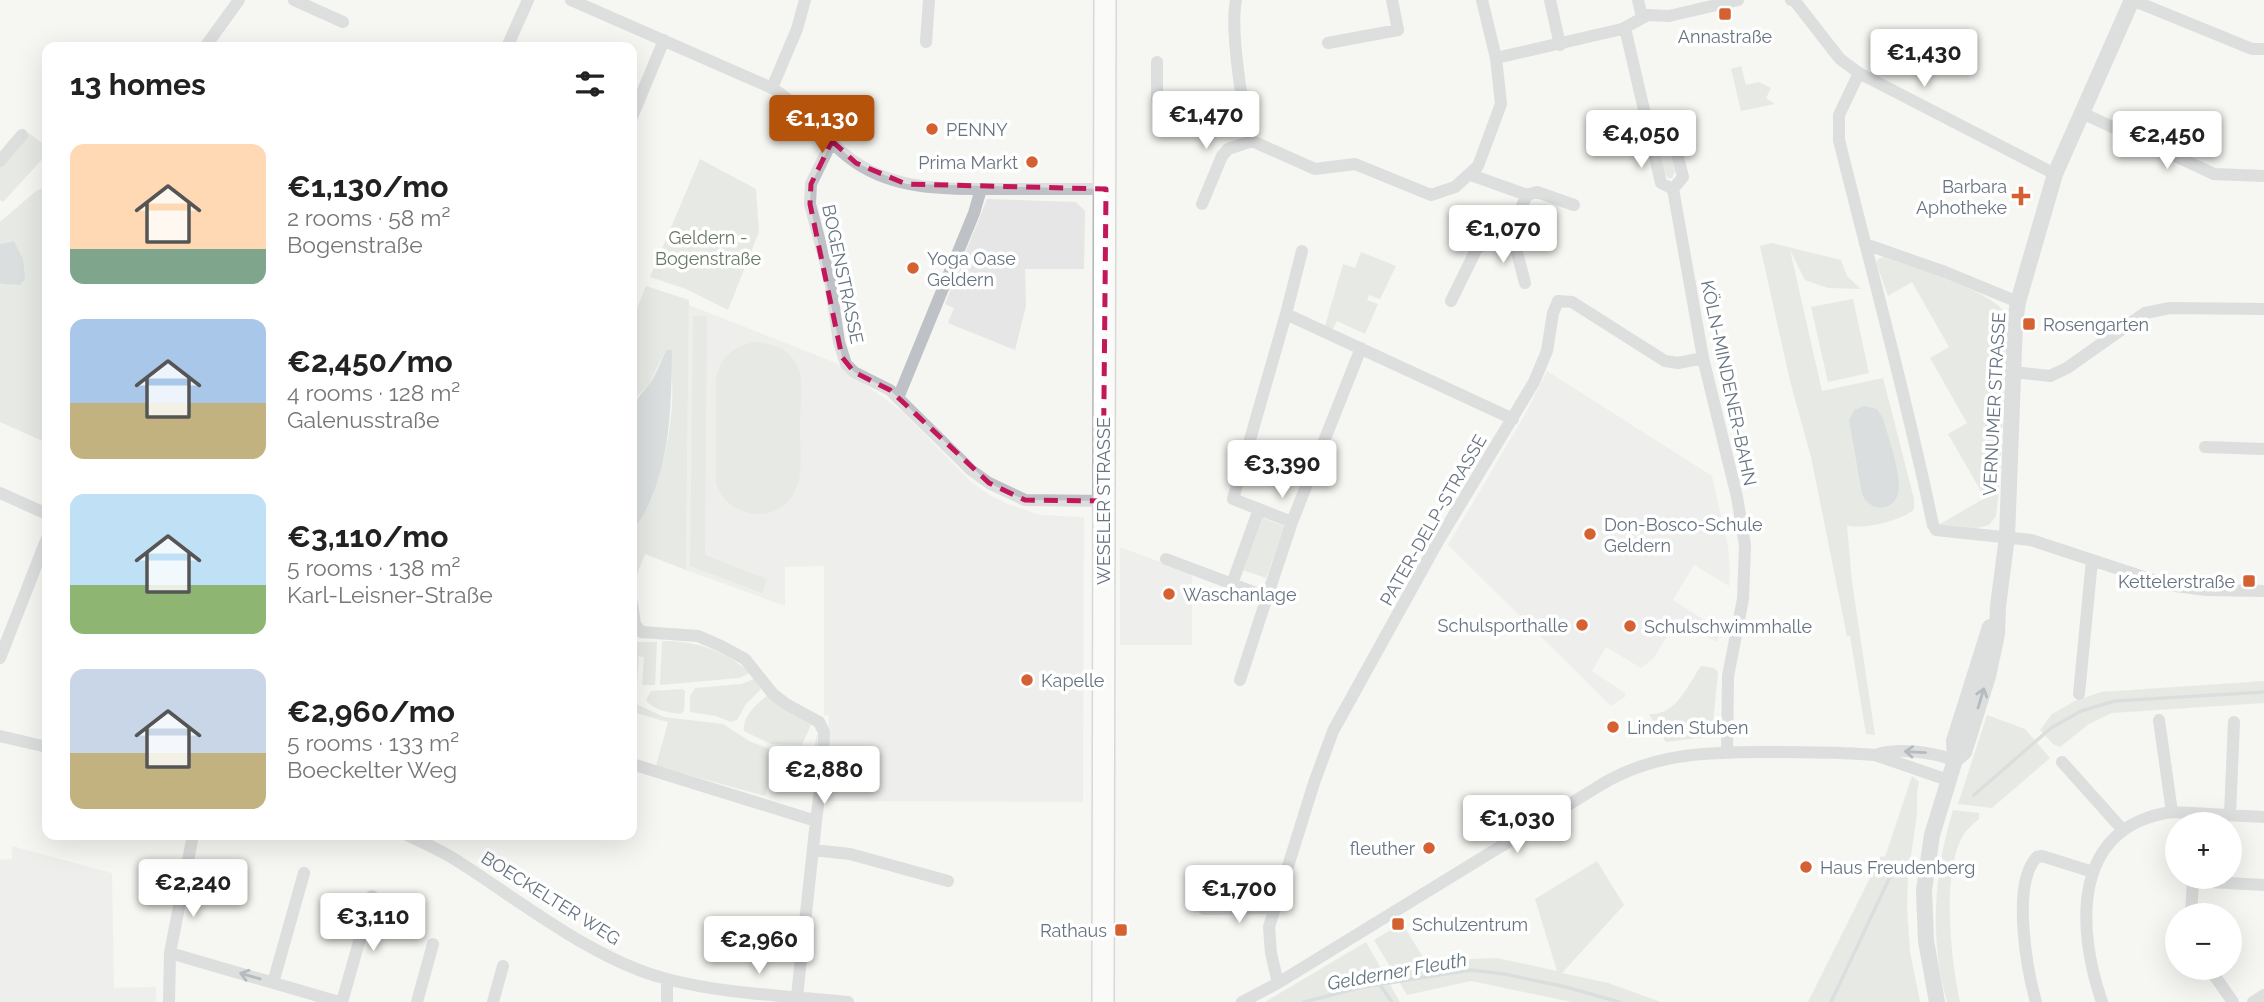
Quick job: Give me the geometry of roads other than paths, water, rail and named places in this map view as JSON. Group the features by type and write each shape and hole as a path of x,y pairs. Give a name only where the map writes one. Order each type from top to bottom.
{"main road":[{"name":"WESELER STRASSE","path":"1103,1002 1105,0"}],"street":[{"path":"209,42 239,0"},
{"path":"294,0 343,22"},
{"path":"509,42 528,0"},
{"path":"571,0 772,88 800,108 856,163 888,179 925,187 1105,189"},
{"path":"772,88 797,29 805,0"},
{"path":"926,42 929,0"},
{"path":"1237,0 1233,18 1245,120 1252,141"},
{"path":"1328,43 1398,30 1392,0"},
{"path":"1202,204 1222,156 1228,149 1252,141 1315,169 1355,164 1431,195 1455,187 1478,166 1501,104 1496,58 1482,0"},
{"path":"1550,0 1560,45"},
{"path":"1638,0 1645,16"},
{"path":"1496,58 1625,28 1645,16 1668,16 1705,4 1738,0"},
{"path":"1793,0 1840,59 1859,73 2055,174"},
{"path":"2132,0 2252,49 2264,49"},
{"name":"VERNUMER STRASSE","path":"1937,1002 1926,941 1924,890 1929,851 1948,780 1955,760 1964,752 1988,676 1997,634 2007,537 2018,302 2055,174 2132,0"},
{"name":"KÖLN-MINDENER-BAHN","path":"1625,28 1661,183 1673,190"},
{"path":"637,105 664,40"},
{"path":"1157,62 1157,99 1243,100"},
{"path":"1859,73 1844,102 1837,129 1922,466 1933,525 1941,532 2031,540 2168,585 2206,590 2264,591"},
{"path":"2082,113 2214,174 2264,176"},
{"name":"KÖLN-MINDENER-BAHN","path":"1647,123 1670,127 1683,177 1673,190 1703,358 1737,497 1745,545 1743,599 1728,676 1727,752"},
{"path":"0,161 22,135"},
{"name":"BOGENSTRASSE","path":"831,141 811,184 810,204 830,280 842,357 854,372 890,390 971,470 1020,498 1103,501"},
{"path":"1471,175 1527,195 1537,192 1574,205"},
{"path":"898,398 974,213 981,189"},
{"path":"1451,301 1477,248 1509,235 1527,195"},
{"path":"1509,235 1515,245 1525,283"},
{"path":"1864,244 1945,272 2018,302"},
{"path":"1292,522 1233,499 1302,251"},
{"name":"PATER-DELP-STRASSE","path":"1278,983 1269,940 1273,908 1314,783 1338,721 1437,543 1513,419 1544,362 1558,301 1572,302 1665,361 1678,363 1703,358"},
{"path":"2013,372 2050,376 2067,368 2145,313 2170,307 2264,309"},
{"path":"1286,314 1513,419"},
{"path":"1240,680 1292,522 1362,348"},
{"path":"2205,447 2264,449"},
{"path":"0,493 42,512"},
{"path":"1231,584 1259,509"},
{"path":"0,658 42,551"},
{"path":"1166,559 1267,597"},
{"path":"2079,694 2092,560"},
{"path":"637,627 641,632 691,634 745,659 773,694 819,722 824,732 824,768 797,996"},
{"path":"2159,720 2172,812"},
{"path":"2230,812 2234,722"},
{"path":"0,736 42,746"},
{"path":"1875,755 1886,751 1917,752 1955,760"},
{"path":"1242,1002 1278,983 1616,776 1641,765 1674,756 1727,752 1833,752 1875,755 1948,780"},
{"path":"2062,762 2122,830"},
{"path":"637,766 816,821"},
{"path":"2102,1002 2087,939 2087,906 2093,872 2102,851 2122,830 2144,817 2165,813"},
{"path":"2242,815 2264,817"},
{"path":"169,1002 170,953 192,840"},
{"name":"BOECKELTER WEG","path":"417,840 456,860 541,918 620,961 667,979 729,989 848,1002"},
{"path":"813,850 850,854 948,881"},
{"path":"2036,1002 2027,968 2023,933 2024,900 2030,868 2037,857 2042,856 2093,872"},
{"path":"273,983 304,873"},
{"path":"2192,903 2193,881 2264,885"},
{"path":"170,953 341,1002 372,895"},
{"path":"1204,909 1273,908"},
{"path":"417,1002 433,944"},
{"path":"493,1002 503,966"},
{"path":"667,979 667,1002"},
{"path":"2217,980 2233,1002"},
{"path":"2253,1002 2264,995"}],"waterway":[{"path":"1974,795 2051,728 2081,711 2115,701 2264,692"},
{"path":"1831,1002 1896,864"},
{"name":"Gelderner Fleuth","path":"1304,1002 1363,987 1471,970 1566,987 1619,1002"},
{"path":"1380,985 1392,1002"}],"place":[{"name":"Annastraße","path":"1725,14"},
{"name":"PENNY","path":"932,129"},
{"name":"Prima Markt","path":"1032,162"},
{"name":"Barbara Aphotheke","path":"2021,196"},
{"name":"Yoga Oase Geldern","path":"913,268"},
{"name":"Rosengarten","path":"2029,324"},
{"name":"Don-Bosco-Schule Geldern","path":"1590,534"},
{"name":"Kettelerstraße","path":"2249,581"},
{"name":"Waschanlage","path":"1169,594"},
{"name":"Schulsporthalle","path":"1582,625"},
{"name":"Schulschwimmhalle","path":"1630,626"},
{"name":"Kapelle","path":"1027,680"},
{"name":"Linden Stuben","path":"1613,727"},
{"name":"fleuther","path":"1429,848"},
{"name":"Haus Freudenberg","path":"1806,867"},
{"name":"Schulzentrum","path":"1398,924"},
{"name":"Rathaus","path":"1121,930"}],"park label":[{"name":"Geldern - Bogenstraße","path":"708,247"}]}
